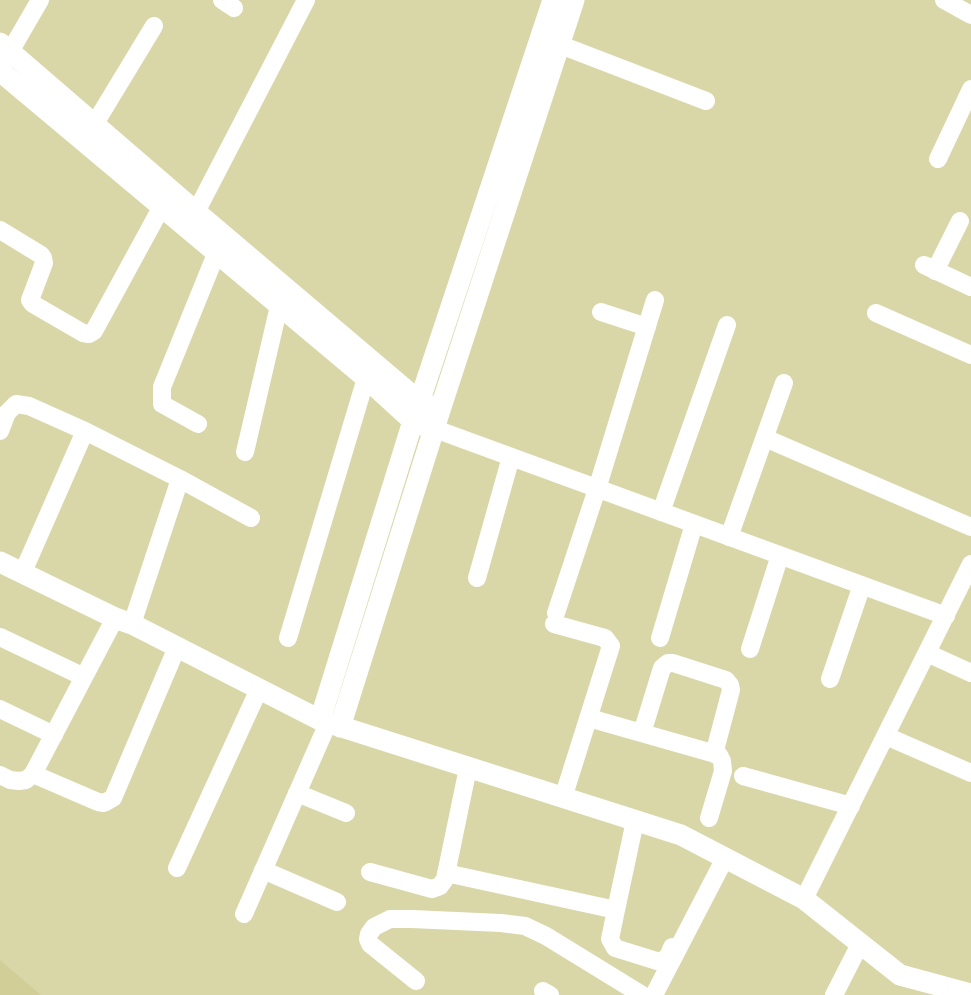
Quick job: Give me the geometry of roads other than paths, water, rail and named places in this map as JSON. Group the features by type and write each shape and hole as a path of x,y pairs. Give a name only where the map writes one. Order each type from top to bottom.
{"street":[{"path":"2,58 40,0"},
{"path":"196,212 306,0"},
{"path":"329,723 417,412 553,0"},
{"path":"244,914 329,723 437,420 558,44 574,0"},
{"path":"944,0 971,15"},
{"path":"94,125 154,26"},
{"path":"558,44 706,101"},
{"path":"2,58 94,125 196,212 417,412"},
{"path":"2,58 161,208 366,378 417,412 511,457 946,616"},
{"path":"938,158 971,89"},
{"path":"0,230 43,258 44,263 30,300 33,304 83,333 89,334 94,331 161,208"},
{"path":"960,221 930,268 971,287"},
{"path":"198,424 162,404 162,387 216,254"},
{"path":"563,798 611,646 604,638 555,618 655,300"},
{"path":"245,452 279,306"},
{"path":"601,312 647,327"},
{"path":"876,314 971,355"},
{"path":"661,512 727,325"},
{"path":"288,638 366,378"},
{"path":"730,537 784,383"},
{"path":"0,431 7,413 16,404 28,406 85,431 180,479 251,518"},
{"path":"23,572 85,431"},
{"path":"765,438 971,527"},
{"path":"477,578 511,457"},
{"path":"0,775 10,780 18,781 26,780 33,774 84,677 124,621 180,479"},
{"path":"660,638 694,524"},
{"path":"750,649 780,555"},
{"path":"0,562 124,621 329,723 681,835 804,899 900,975 971,994"},
{"path":"804,899 971,564"},
{"path":"830,679 862,585"},
{"path":"0,637 84,677"},
{"path":"33,774 98,802 104,803 113,798 177,647"},
{"path":"927,653 971,673"},
{"path":"642,733 662,668 668,663 673,662 726,680 730,685 731,690 714,754"},
{"path":"177,868 259,689"},
{"path":"0,709 54,736"},
{"path":"589,718 719,755 723,771 709,818"},
{"path":"886,736 971,773"},
{"path":"370,872 432,889 440,886 445,879 468,768"},
{"path":"743,776 851,806"},
{"path":"297,793 346,813"},
{"path":"635,821 610,939 615,948 660,962 668,957 681,927"},
{"path":"654,995 724,858"},
{"path":"263,870 337,902"},
{"path":"446,874 616,910"},
{"path":"416,981 370,944 369,934 374,927 390,919 412,918 525,926 546,936 642,995"},
{"path":"834,995 860,944"}]}
